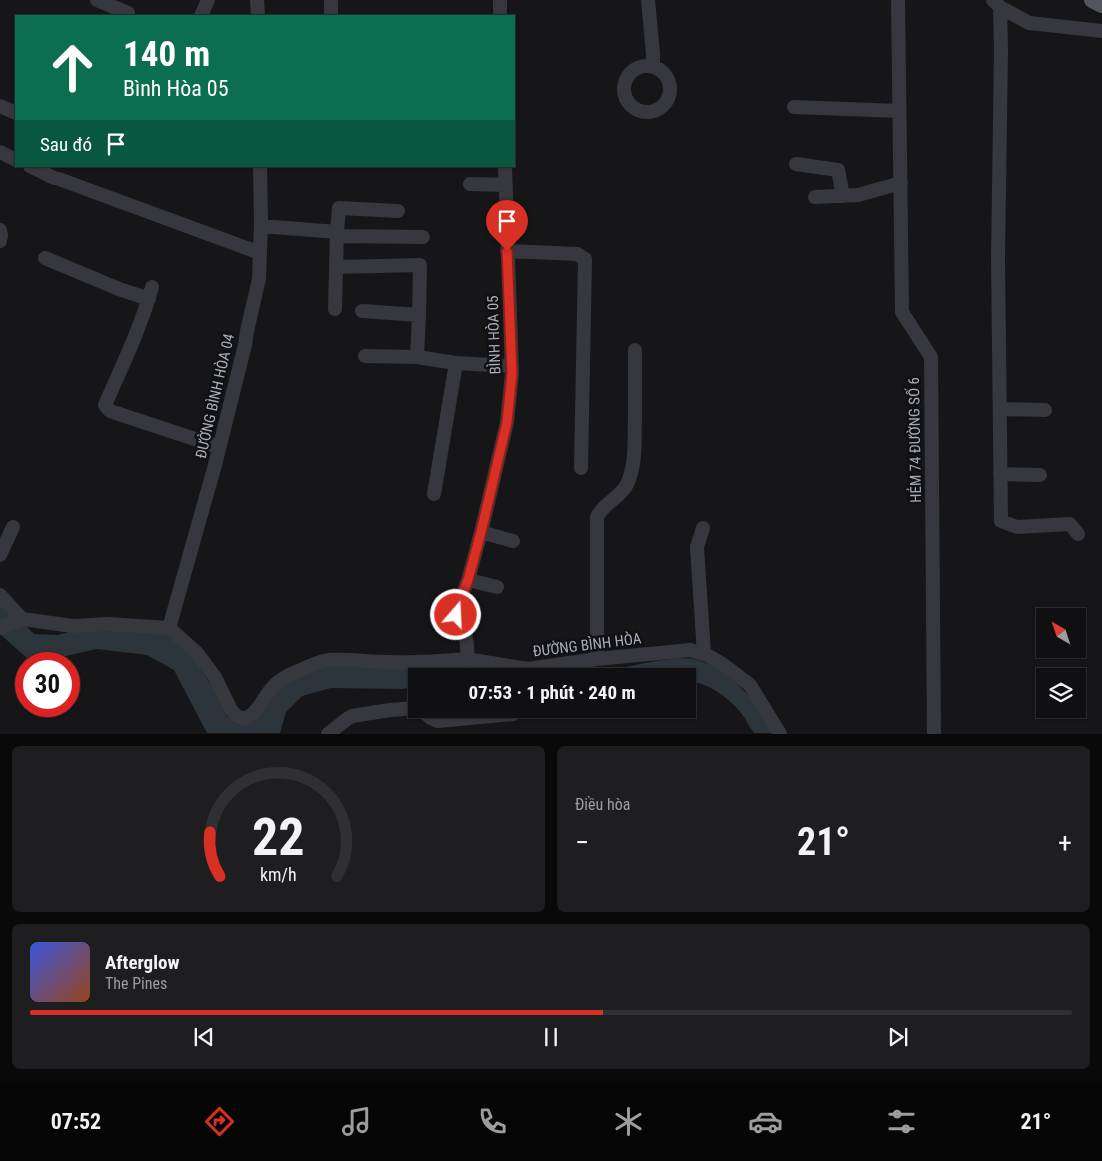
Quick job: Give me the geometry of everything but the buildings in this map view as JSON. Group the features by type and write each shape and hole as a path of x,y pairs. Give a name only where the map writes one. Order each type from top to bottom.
{"main road":[{"path":"1092,0 1102,5"}],"street":[{"path":"97,0 128,13"},
{"path":"201,15 208,0"},
{"path":"257,0 258,15"},
{"path":"331,0 331,15"},
{"path":"500,0 500,15"},
{"path":"648,0 653,66"},
{"name":"HẺM 74 ĐƯỜNG SỐ 6","path":"898,0 902,312 931,357 934,734"},
{"path":"997,4 1029,23 1102,32"},
{"path":"997,4 1001,50 998,259 1001,521 1017,527 1070,524 1078,534"},
{"path":"0,106 15,113"},
{"path":"794,107 900,111"},
{"path":"0,152 15,160"},
{"path":"796,164 838,170 843,196"},
{"path":"32,167 57,178 260,253"},
{"name":"ĐƯỜNG BÌNH HÒA 04","path":"169,628 220,447 259,279 261,226 260,167"},
{"name":"BÌNH HÒA 05","path":"481,532 507,422 512,366 505,167"},
{"path":"815,197 858,195 900,183"},
{"path":"470,184 505,185"},
{"path":"335,309 339,208 398,211"},
{"path":"261,226 337,234 423,237"},
{"path":"0,230 0,241"},
{"path":"507,251 578,254 585,259 581,468"},
{"path":"46,258 118,288 151,293 136,335 106,404 110,411 220,447"},
{"path":"336,267 420,265 417,356"},
{"path":"362,311 419,315"},
{"path":"597,659 597,517 601,510 617,498 625,486 634,460 635,350"},
{"path":"365,356 417,356 456,363 512,366"},
{"path":"434,494 456,363"},
{"path":"1000,410 1045,410"},
{"path":"1000,474 1040,475"},
{"path":"0,555 13,527"},
{"path":"703,528 697,547 704,654"},
{"path":"467,659 468,649 462,625 455,613 468,580 481,532 513,541"},
{"path":"468,580 497,586"},
{"path":"0,595 22,619"},
{"path":"0,628 22,619 73,626 108,624 169,628"},
{"name":"ĐƯỜNG BÌNH HÒA","path":"169,628 197,653 215,678 231,710 239,718 248,718 252,715 272,688 282,679 327,660 437,662 467,659 528,669 597,659 690,650 704,654 724,665 750,685 780,734"},
{"path":"328,734 352,716 408,709"},
{"path":"431,718 438,721 470,718"}],"shaded area":[{"path":"0,600 34,634 58,635 80,629 158,632 174,638 194,659 212,686 226,716 239,725 255,721 264,711 279,687 328,665 469,665 482,668 408,668 408,688 331,688 302,696 286,712 280,733 207,733 174,670 147,655 97,649 80,653 20,652 0,634"},
{"path":"678,658 691,659 702,661 719,669 741,687 756,705 774,733 754,733 743,715 730,701 709,687 696,682 696,668 620,668"}],"route":[{"path":"456,615 455,613 468,580 481,532 507,422 512,373 507,251"}]}
